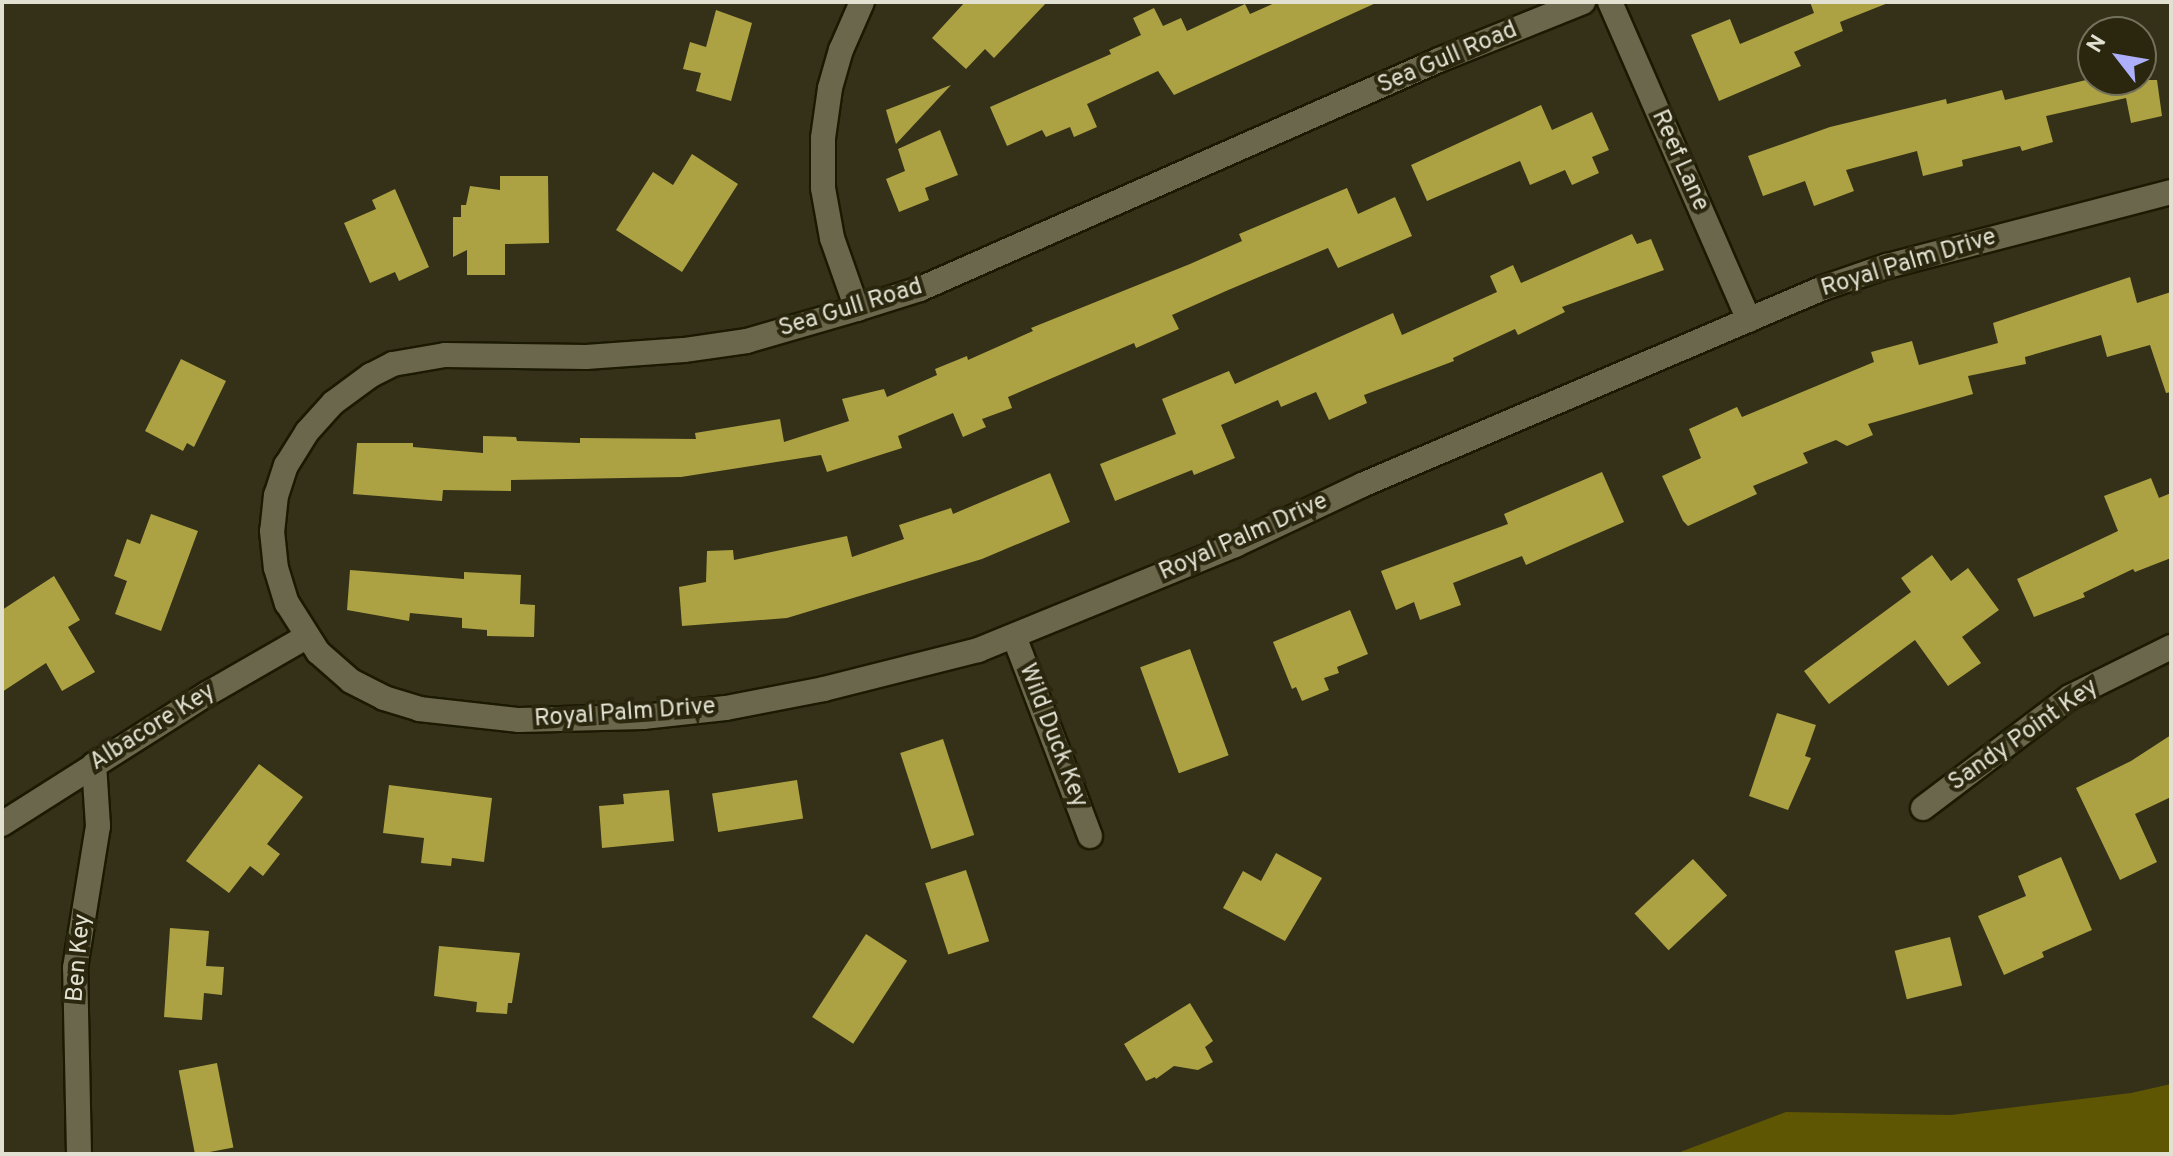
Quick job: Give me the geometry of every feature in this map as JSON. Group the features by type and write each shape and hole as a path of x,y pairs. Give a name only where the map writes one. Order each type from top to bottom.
{"street":[{"path":"857,309 832,238 823,188 823,138 830,88 841,50 862,2"},
{"name":"Sea Gull Road","path":"306,637 287,603 276,568 272,531 276,495 286,465 307,432 333,403 371,375 393,364 445,355 586,357 684,350 747,341 857,309 920,289 1439,60 1583,2"},
{"name":"Reef Lane","path":"1610,2 1749,320"},
{"name":"Royal Palm Drive","path":"306,637 351,681 384,698 419,709 519,720 643,717 726,708 824,689 978,650 1014,636 1235,545 1362,485 1749,320 1887,266 2171,192"},
{"name":"Wild Duck Key","path":"1014,636 1090,836"},
{"name":"Albacore Key","path":"2,824 94,764 306,637"},
{"name":"Sandy Point Key","path":"1923,808 2070,697 2135,662 2171,647"},
{"name":"Ben Key","path":"79,1154 75,968 98,826 94,764"}],"shaded area":[{"path":"2171,1084 2171,1152 2167,1154 1675,1154 1786,1112 1951,1115 2131,1093"}],"building":[{"path":"965,2 1047,2 994,58 985,49 966,69 932,38"},
{"path":"1277,2 1378,2 1174,95 1158,71 1087,104 1097,127 1074,137 1070,127 1046,137 1042,130 1007,146 990,107 1111,54 1109,50 1141,35 1133,18 1154,8 1163,26 1181,18 1187,31 1245,4 1250,14"},
{"path":"1810,2 1888,3 1840,22 1843,31 1794,52 1801,66 1719,101 1691,35 1730,19 1740,44 1814,13"},
{"path":"716,10 752,23 731,101 696,91 701,73 683,69 690,42 706,47"},
{"path":"2157,80 2162,116 2131,123 2126,98 2046,116 2053,142 2022,151 2020,146 1962,160 1963,166 1923,176 1917,151 1846,170 1854,191 1814,206 1805,181 1763,196 1748,156 1830,127 1946,99 1947,104 2002,90 2005,100 2077,82 2077,96 2157,96"},
{"path":"951,85 896,144 886,110"},
{"path":"1541,105 1552,130 1592,112 1609,150 1592,157 1599,173 1572,185 1565,170 1530,185 1520,161 1427,201 1411,165"},
{"path":"940,130 958,175 925,188 929,200 899,212 886,179 905,171 898,149"},
{"path":"692,154 738,184 682,272 616,230 653,172 673,185"},
{"path":"500,176 548,176 549,243 505,244 505,275 467,275 467,250 453,257 453,217 461,217 461,205 466,205 470,186 500,190"},
{"path":"1347,188 1358,214 1395,197 1412,236 1338,268 1328,248 1172,315 1179,329 1136,348 1134,343 1008,397 1012,408 982,419 986,427 963,437 953,413 898,436 902,448 827,472 821,455 681,477 511,480 511,491 443,490 442,501 353,494 357,443 413,443 413,447 483,453 483,436 516,437 517,441 580,443 580,438 696,439 695,433 780,419 784,442 849,421 842,399 884,389 887,397 937,375 935,369 967,356 968,360 1033,331 1031,328 1190,264 1242,241 1239,234"},
{"path":"395,189 429,267 399,281 395,272 370,283 344,223 376,209 372,200"},
{"path":"1632,234 1637,244 1651,239 1664,270 1562,307 1565,312 1518,335 1515,329 1453,358 1454,361 1364,395 1367,403 1329,420 1316,392 1281,407 1278,400 1221,425 1235,458 1194,475 1192,470 1115,501 1100,464 1176,434 1162,399 1229,371 1235,384 1393,313 1402,335 1497,292 1490,276 1513,265 1521,283"},
{"path":"2130,277 2137,303 2171,292 2171,392 2166,393 2150,345 2107,357 2101,335 2025,357 2026,364 1968,376 1973,394 1868,424 1873,435 1847,446 1836,440 1803,453 1808,463 1753,486 1757,494 1688,526 1683,521 1662,476 1701,458 1689,429 1737,407 1742,417 1874,362 1871,352 1912,341 1919,365 1998,343 1993,323"},
{"path":"181,359 226,381 194,447 187,443 183,451 145,431"},
{"path":"1602,472 1624,522 1526,565 1522,556 1453,583 1461,605 1420,620 1414,602 1396,610 1381,571 1508,524 1504,514"},
{"path":"1050,473 1070,522 982,559 787,618 682,626 679,587 706,582 707,551 733,550 734,560 847,536 852,557 904,539 899,525 951,508 953,514"},
{"path":"2151,478 2159,498 2171,493 2171,558 2135,572 2133,569 2083,593 2085,597 2034,617 2017,579 2118,531 2104,496"},
{"path":"151,514 198,531 161,631 115,614 127,581 114,576 127,539 140,544"},
{"path":"1932,555 1951,581 1968,568 1999,610 1962,637 1981,663 1948,686 1915,640 1829,704 1804,671 1911,592 1901,578"},
{"path":"350,570 464,579 464,572 521,575 520,604 535,605 534,637 487,636 487,630 462,628 462,618 410,613 409,621 347,610"},
{"path":"54,576 80,620 68,627 95,672 62,691 46,663 2,692 2,610"},
{"path":"1350,610 1368,654 1337,667 1339,673 1324,678 1329,690 1302,701 1296,687 1292,689 1273,642"},
{"path":"1190,649 1229,755 1179,773 1140,667"},
{"path":"1777,713 1816,725 1805,756 1811,758 1788,810 1749,796"},
{"path":"2171,735 2171,797 2135,814 2157,862 2120,880 2076,788 2131,761"},
{"path":"943,739 974,835 931,849 900,753"},
{"path":"259,764 303,797 267,844 280,854 263,876 250,866 229,893 186,861"},
{"path":"797,780 803,819 718,832 712,793"},
{"path":"389,785 492,798 484,862 452,858 451,866 421,863 424,838 383,833"},
{"path":"669,790 674,841 602,848 599,806 624,804 623,794"},
{"path":"1276,853 1322,878 1285,941 1223,908 1243,871 1261,881"},
{"path":"2061,857 2092,930 2042,952 2044,957 2004,975 1978,916 2026,896 2018,876"},
{"path":"1693,859 1727,896 1669,950 1634,914"},
{"path":"966,870 989,941 948,955 925,883"},
{"path":"170,928 209,931 206,966 224,967 222,995 204,993 202,1020 164,1017"},
{"path":"866,934 907,961 853,1044 812,1017"},
{"path":"1950,937 1962,986 1907,999 1895,951"},
{"path":"439,946 520,953 512,1003 508,1003 507,1014 476,1012 477,1002 434,996"},
{"path":"1190,1003 1213,1041 1205,1047 1213,1062 1198,1070 1174,1066 1156,1079 1146,1081 1124,1044"},
{"path":"217,1063 233,1147 195,1154 179,1070"}]}
